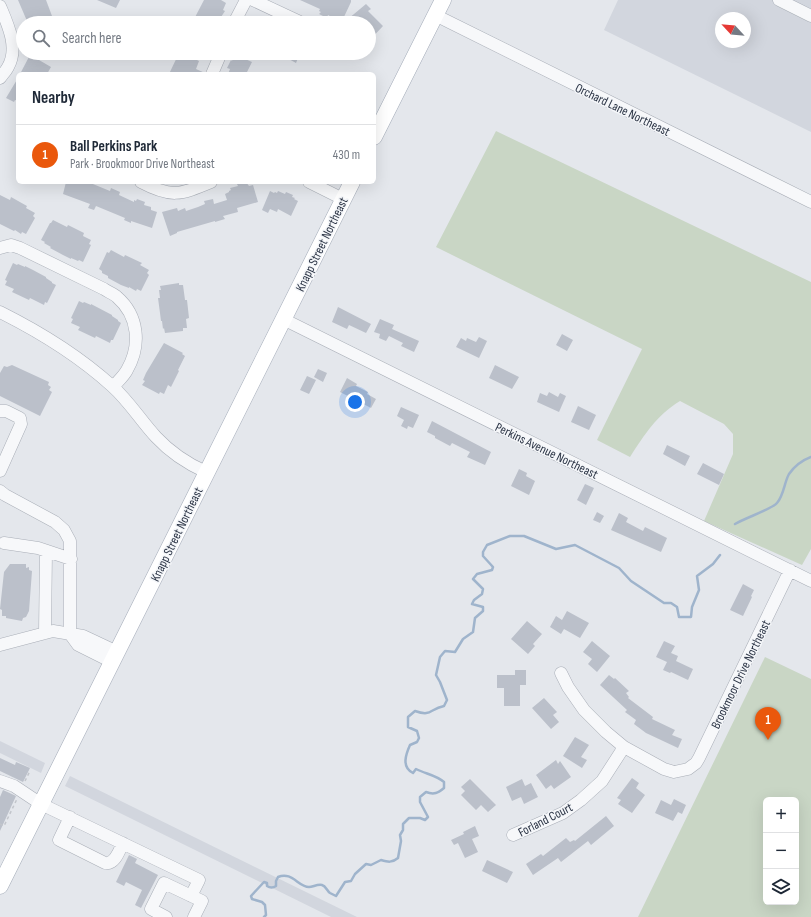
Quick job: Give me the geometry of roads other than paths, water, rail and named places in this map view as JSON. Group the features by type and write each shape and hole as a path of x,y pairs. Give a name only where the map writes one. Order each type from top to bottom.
{"main road":[{"path":"376,133 443,0"},
{"name":"Knapp Street Northeast","path":"0,886 351,184"}],"street":[{"path":"238,16 246,0"},
{"path":"253,0 287,16"},
{"path":"779,0 811,16"},
{"path":"0,6 12,39 12,56 8,67 0,78"},
{"name":"Orchard Lane Northeast","path":"435,15 811,202"},
{"path":"213,72 218,60"},
{"path":"145,184 167,194 190,192 207,184"},
{"path":"313,184 343,200"},
{"path":"0,248 11,246 27,252 104,289 117,298 128,310 134,321 136,335 134,352 127,370 113,387"},
{"path":"0,312 55,343 91,368 113,387 166,446 195,467 206,472"},
{"name":"Perkins Avenue Northeast","path":"283,319 811,581"},
{"path":"0,411 6,411 20,418 22,424 0,471"},
{"path":"0,491 55,522 64,530 70,541 70,634"},
{"path":"4,543 46,550 71,559"},
{"path":"45,633 46,550"},
{"name":"Brookmoor Drive Northeast","path":"624,747 674,772 684,771 692,767 699,758 790,570"},
{"path":"0,645 53,631 82,636 114,657"},
{"path":"561,673 568,687 584,710 596,723 624,747"},
{"name":"Forland Court","path":"513,835 563,813 581,800 602,781 624,747"},
{"path":"0,781 14,786 41,804 199,880 191,896"},
{"path":"70,817 59,840 109,864 113,862 123,843"},
{"path":"166,917 151,909 164,882 202,901 194,917"}],"waterway":[{"path":"735,524 770,508 777,503 789,474 799,464 811,457"},
{"path":"264,917 266,915 265,905 262,902 252,899 251,896 264,882 267,883 268,887 274,887 276,886 278,877 287,876 301,885 311,887 317,885 323,886 330,893 336,896 345,882 351,881 355,874 366,864 371,865 381,860 388,862 396,860 398,858 401,841 400,835 403,830 403,824 409,818 420,818 425,820 428,817 420,802 420,797 426,792 436,793 440,791 444,788 444,782 434,776 416,769 413,773 407,767 406,756 408,749 410,745 417,742 419,738 417,731 408,727 408,717 415,711 428,713 444,706 447,700 436,675 440,657 445,651 455,652 463,639 473,632 475,618 483,611 483,607 472,604 474,600 482,594 483,589 473,579 477,574 492,570 493,567 483,556 483,552 487,545 510,536 524,536 556,549 575,545 619,568 631,581 664,603 671,603 677,607 679,617 691,617 692,607 699,590 697,576 713,564 720,555"}],"place":[{"name":"Ball Perkins Park","path":"768,740"}]}
